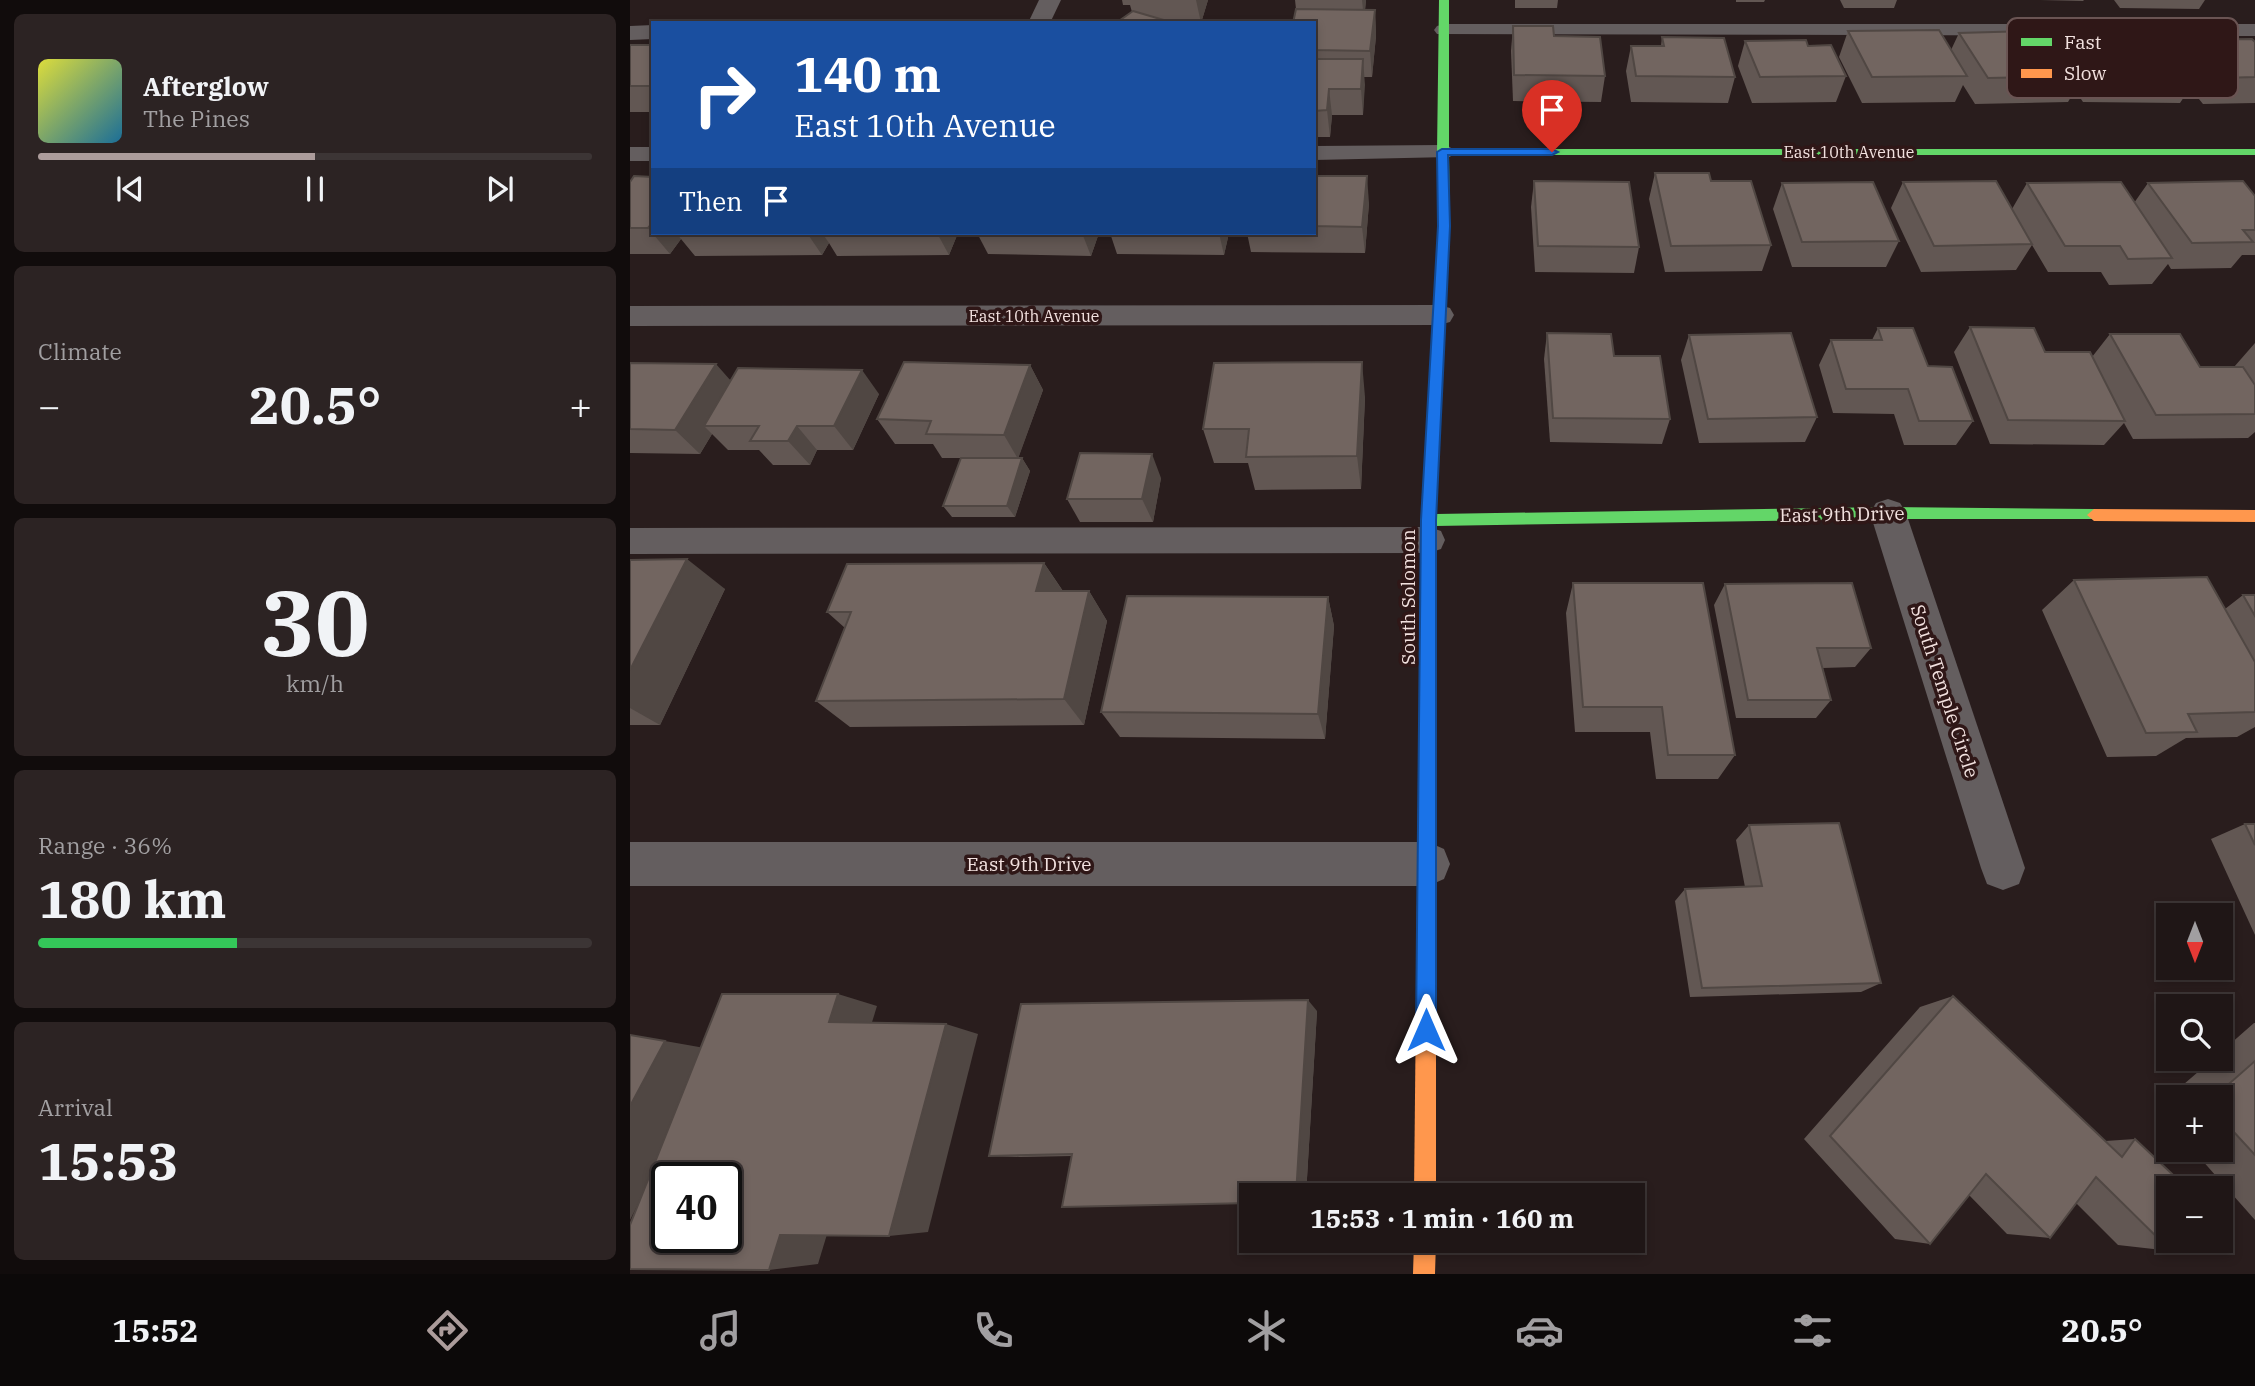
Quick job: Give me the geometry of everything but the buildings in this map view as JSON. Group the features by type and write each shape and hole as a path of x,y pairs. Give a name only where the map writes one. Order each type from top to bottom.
{"street":[{"path":"1040,21 1050,0"},
{"name":"South Solomon","path":"1425,1183 1429,530 1444,226 1444,0"},
{"path":"630,33 651,32"},
{"name":"East 10th Avenue","path":"1442,152 2255,152"},
{"name":"East 10th Avenue","path":"630,316 1439,315"},
{"name":"East 9th Drive","path":"1429,530 1888,513 2255,516"},
{"name":"South Temple Circle","path":"1888,513 2003,868"},
{"name":"East 9th Drive","path":"630,864 1428,864"},
{"path":"1424,1253 1424,1274"}],"lane":[{"path":"1444,30 2007,30"},
{"path":"1316,153 1442,152"},
{"path":"630,154 651,154"},
{"path":"630,541 1429,530"}],"traffic: fast":[{"path":"1427,805 1428,520 1444,226 1444,0"},
{"path":"1442,152 2255,152"},
{"path":"1428,520 1888,513 2094,515"}],"traffic: slow":[{"path":"2094,515 2255,516"},
{"path":"1425,1183 1427,805"},
{"path":"1424,1274 1425,1253"}],"route":[{"path":"1426,1030 1429,520 1444,226 1442,152 1552,152"}]}
